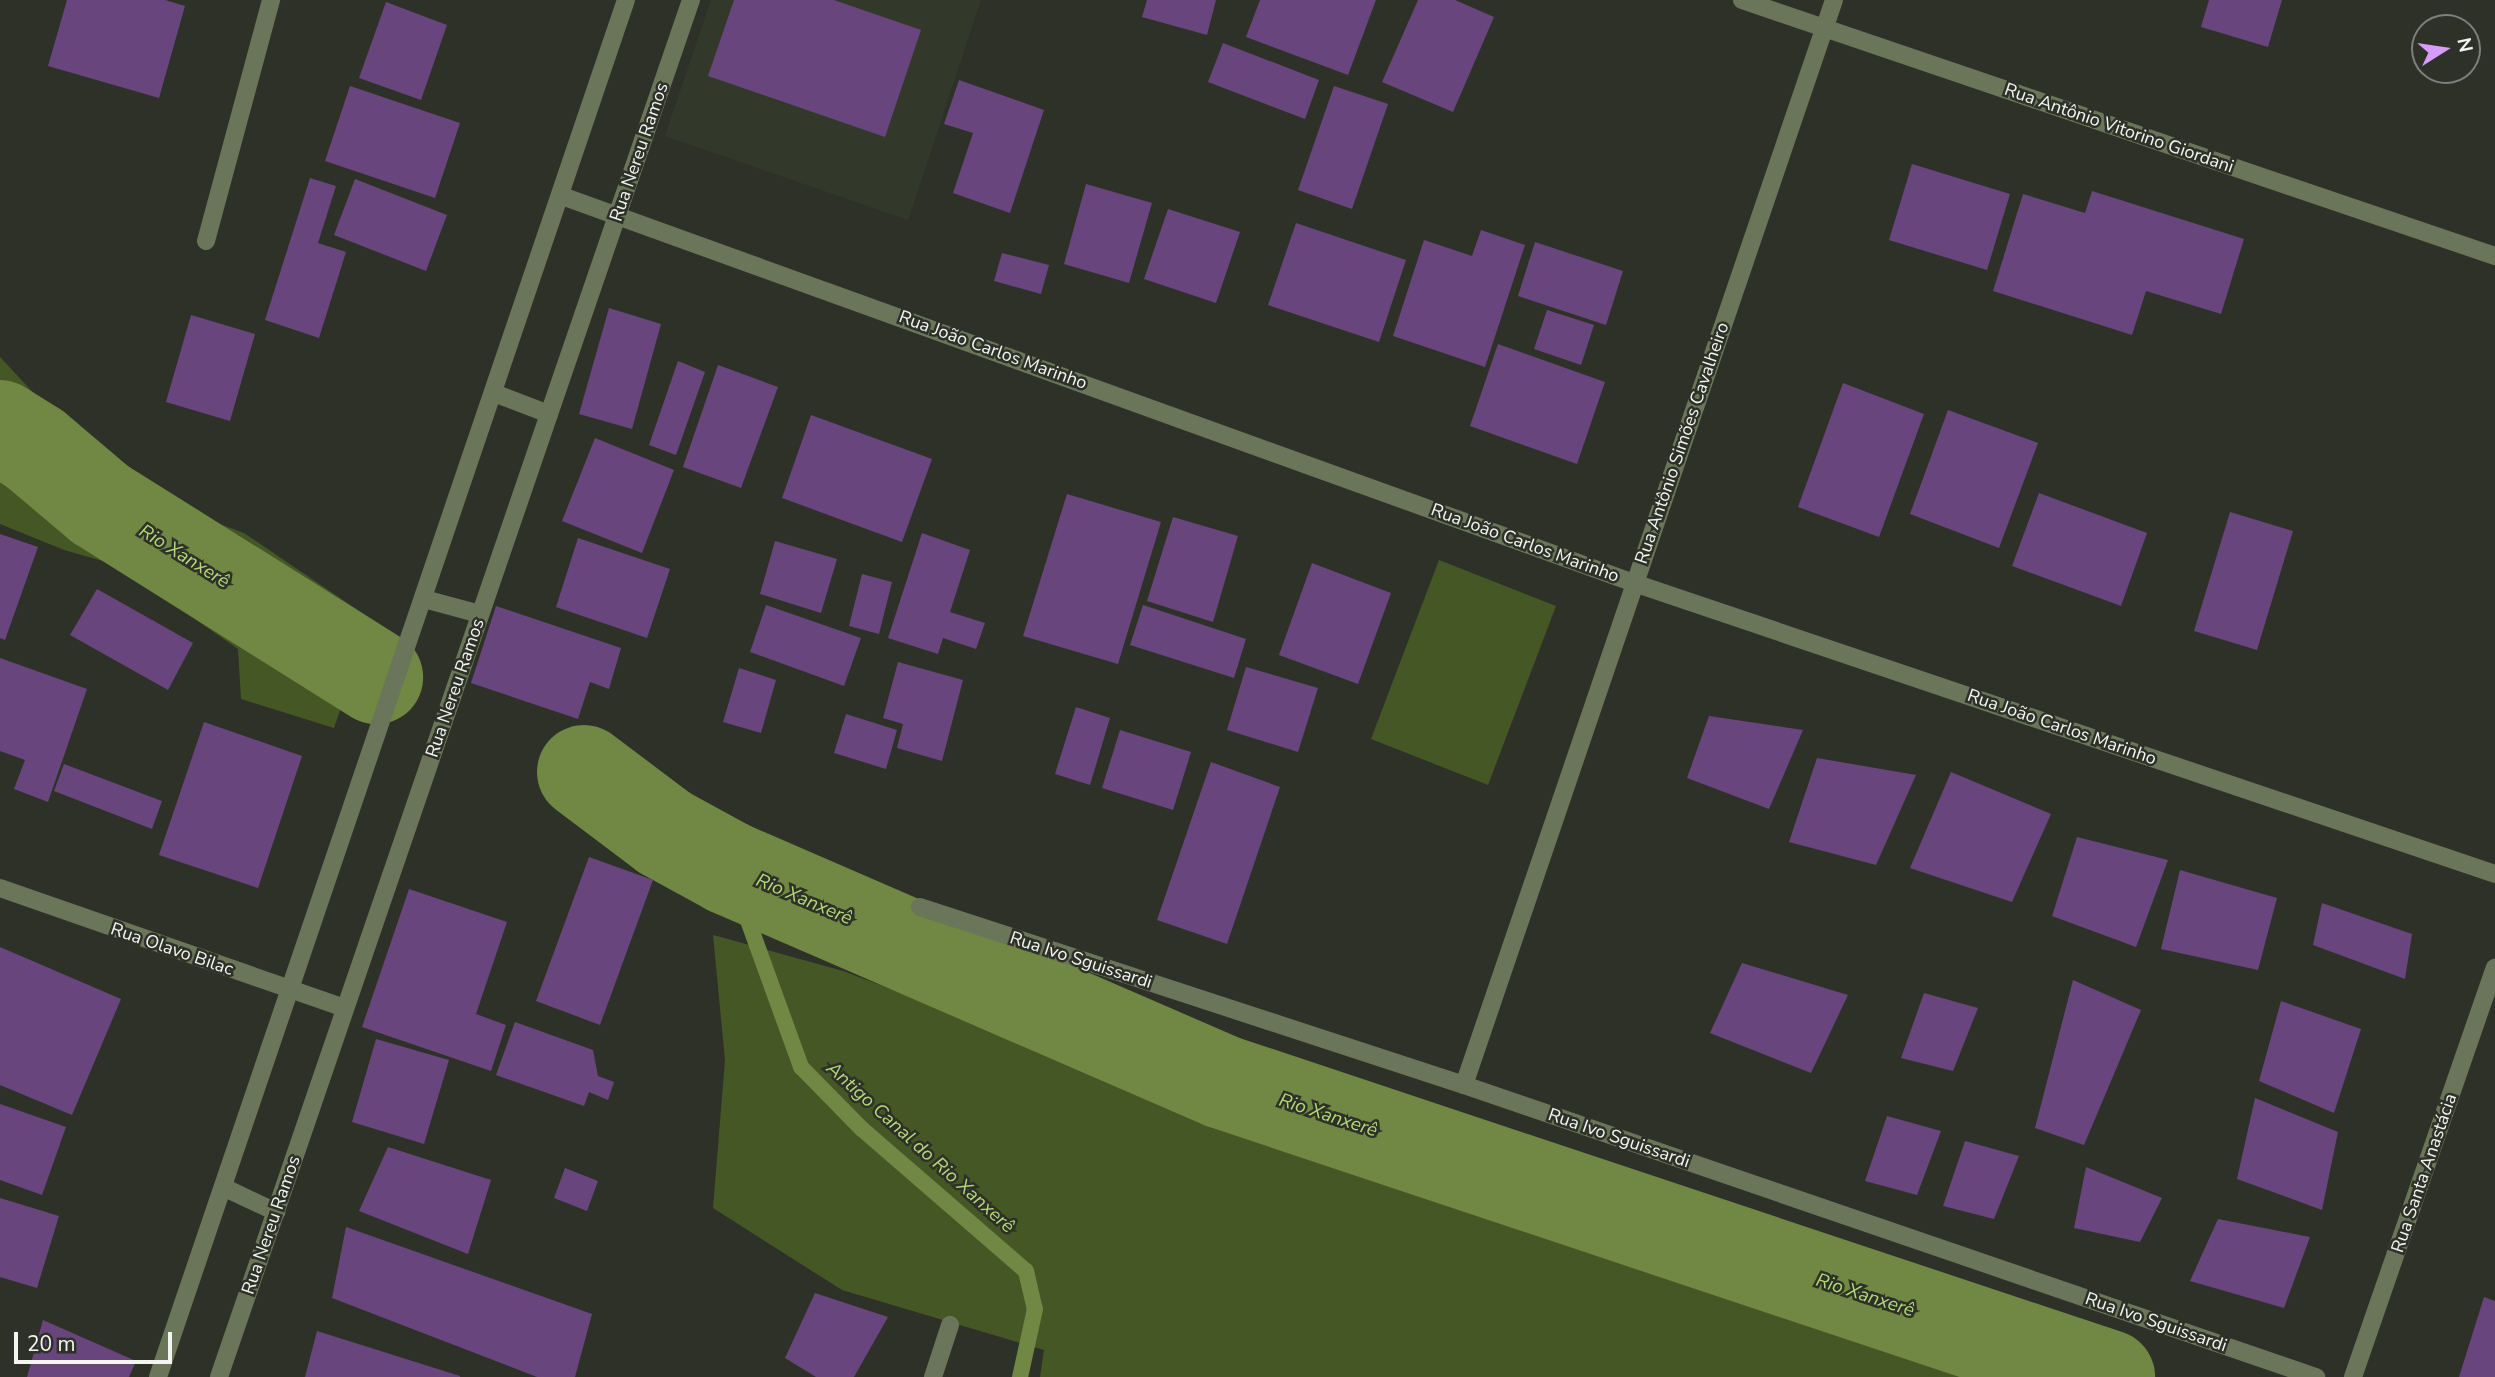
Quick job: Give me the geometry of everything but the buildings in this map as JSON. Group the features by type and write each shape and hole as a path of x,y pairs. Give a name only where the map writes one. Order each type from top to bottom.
{"street":[{"path":"206,241 271,0"},
{"path":"158,1377 562,196 626,0"},
{"name":"Rua Nereu Ramos","path":"219,1377 691,0"},
{"name":"Rua Antônio Vitorino Giordani","path":"1742,0 2495,256"},
{"name":"Rua Antônio Simões Cavalheiro","path":"1464,1085 1834,0"},
{"name":"Rua João Carlos Marinho","path":"562,196 1634,583 2495,874"},
{"path":"494,393 549,414"},
{"path":"424,598 480,614"},
{"name":"Rua Olavo Bilac","path":"0,888 345,1008"},
{"name":"Rua Ivo Sguissardi","path":"920,907 1464,1085 2316,1377"},
{"name":"Rua Santa Anastácia","path":"2353,1377 2495,968"},
{"path":"223,1187 276,1212"},
{"path":"933,1377 950,1325"}],"shaded area":[{"path":"711,0 981,0 908,220 665,136"}],"green space":[{"path":"0,357 122,488 244,533 371,619 334,728 241,699 238,649 117,565 64,550 0,524"},
{"path":"1439,560 1556,606 1488,785 1371,739"},
{"path":"713,935 843,971 1456,1203 1988,1377 1040,1377 1044,1350 842,1290 713,1208 725,1060"}],"waterway":[{"name":"Rio Xanxerê","path":"0,427 35,449 100,504 376,677"},
{"name":"Rio Xanxerê","path":"584,772 665,833 729,868 1223,1082 2108,1377"},
{"name":"Antigo Canal do Rio Xanxerê","path":"729,868 801,1067 862,1129 1026,1271 1035,1309 1020,1377"}]}
